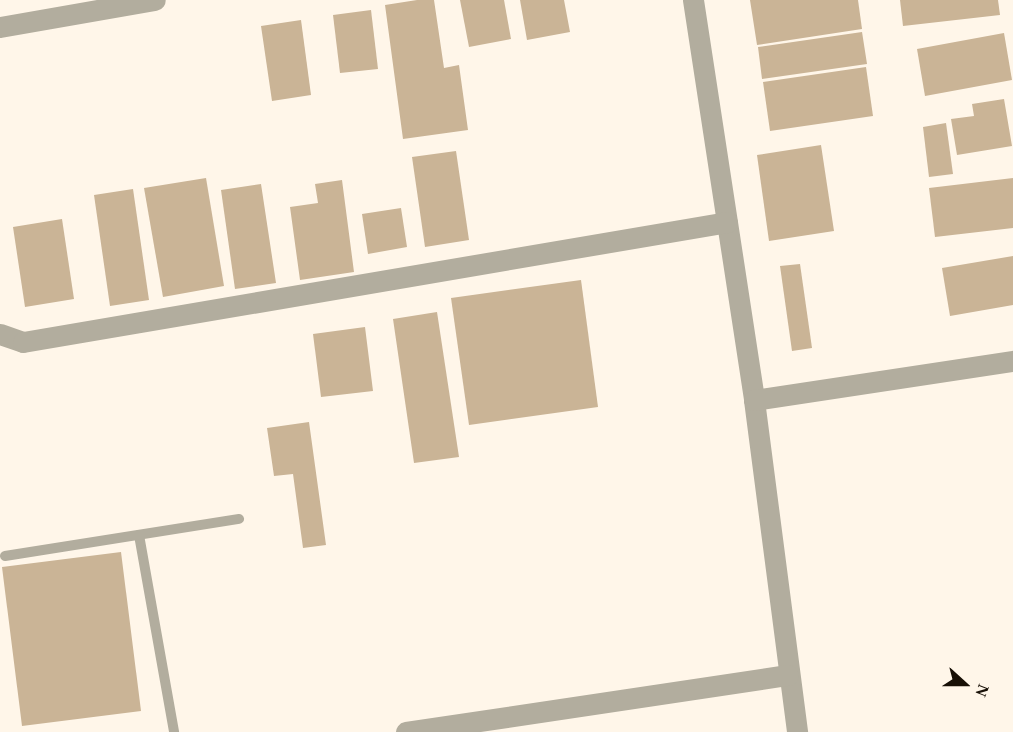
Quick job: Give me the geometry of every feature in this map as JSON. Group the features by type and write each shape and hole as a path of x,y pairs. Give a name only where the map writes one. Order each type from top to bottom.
{"street":[{"path":"0,27 155,0"},
{"path":"693,0 754,400 797,732"},
{"path":"0,334 23,342 727,222"},
{"path":"754,400 1013,361"},
{"path":"406,732 788,675"}],"lane":[{"path":"6,556 239,519"},
{"path":"139,535 174,732"}],"building":[{"path":"434,0 444,68 459,65 468,130 403,139 385,5"},
{"path":"460,0 504,0 511,39 469,47"},
{"path":"520,0 564,0 570,32 527,40"},
{"path":"750,0 858,0 862,29 757,45"},
{"path":"900,0 998,0 1000,15 903,26"},
{"path":"371,10 378,69 340,73 333,15"},
{"path":"301,20 311,95 272,101 261,26"},
{"path":"862,32 867,64 762,79 758,47"},
{"path":"1004,33 1012,80 925,96 917,49"},
{"path":"866,67 873,116 770,131 763,82"},
{"path":"1004,99 1012,146 957,155 951,119 974,116 972,104"},
{"path":"946,123 953,174 929,177 923,127"},
{"path":"821,145 834,231 769,241 757,155"},
{"path":"456,151 469,240 425,247 412,157"},
{"path":"206,178 224,286 163,297 144,188"},
{"path":"1013,178 1013,228 935,237 929,188"},
{"path":"342,180 354,272 300,280 290,207 318,203 315,184"},
{"path":"261,184 276,283 235,289 221,190"},
{"path":"133,189 149,300 110,306 94,195"},
{"path":"401,208 407,247 368,254 362,214"},
{"path":"62,219 74,299 25,307 13,227"},
{"path":"1013,256 1013,305 950,316 942,268"},
{"path":"800,264 812,348 792,351 780,266"},
{"path":"581,280 598,407 469,425 451,298"},
{"path":"437,312 459,457 414,463 393,319"},
{"path":"365,327 373,391 321,397 313,334"},
{"path":"309,422 326,545 303,548 293,474 274,476 267,428"},
{"path":"121,552 141,711 22,726 2,567"}]}
